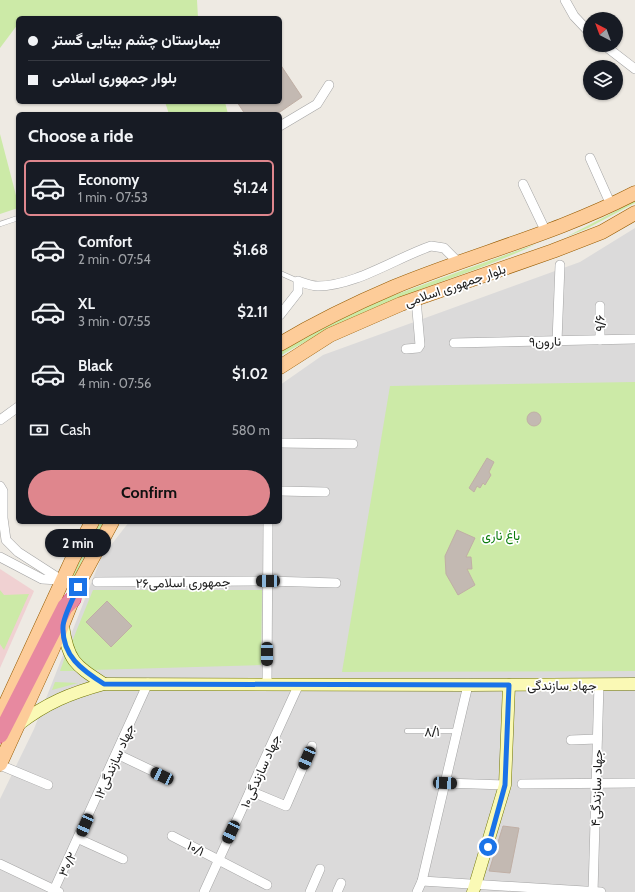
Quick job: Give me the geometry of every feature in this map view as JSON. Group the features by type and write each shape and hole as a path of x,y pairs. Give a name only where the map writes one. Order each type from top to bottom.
{"highway":[{"path":"0,735 65,607 73,599"}],"main road":[{"name":"بلوار جمهوری اسلامی","path":"282,343 322,319 395,287 546,232 611,205 635,193"},
{"name":"بلوار جمهوری اسلامی","path":"282,366 330,335 416,299 553,251 602,232 635,213"},
{"path":"546,232 553,251"},
{"path":"0,716 62,581 91,524"},
{"path":"0,764 63,626 87,566 111,524"},
{"path":"63,626 67,650 70,656 88,673 104,684"},
{"name":"جهاد سازندگی","path":"18,725 38,709 55,700 79,690 104,684 635,684"},
{"path":"475,888 505,785 509,685"}],"street":[{"path":"565,0 574,16 583,26"},
{"path":"613,52 635,69"},
{"path":"282,125 317,104 329,85"},
{"path":"590,158 611,205"},
{"path":"523,184 546,232"},
{"path":"282,312 298,292 298,281 317,286 348,281 430,246 444,248 459,263"},
{"path":"557,341 560,265"},
{"path":"406,349 418,348 420,345 416,299"},
{"name":"۹/۶","path":"600,306 600,340"},
{"name":"نارون۹","path":"454,343 635,339"},
{"path":"0,420 16,408"},
{"path":"282,443 353,444"},
{"path":"0,486 2,491 3,518 6,540 18,552 62,581"},
{"path":"282,491 325,492"},
{"path":"267,684 268,524"},
{"path":"0,557 42,579 62,581"},
{"name":"جمهوری اسلامی۲۶","path":"97,582 336,582"},
{"name":"جهاد سازندگی۱۲","path":"79,839 148,683"},
{"name":"جهاد سازندگی۱۰","path":"204,892 299,684"},
{"name":"جهاد سازندگی۴","path":"596,892 596,782 599,684"},
{"path":"417,892 422,881 468,685"},
{"path":"571,740 597,739"},
{"path":"250,792 286,806 312,746"},
{"path":"117,754 162,776"},
{"path":"0,764 48,785"},
{"path":"522,784 596,782 635,783"},
{"path":"445,783 505,785"},
{"name":"۱۰/۱","path":"172,836 267,885"},
{"path":"79,839 123,859"},
{"name":"۳۰/۲","path":"56,891 79,839"},
{"path":"0,864 56,891"},
{"path":"310,892 320,869"},
{"path":"422,881 448,883 475,888 532,888 596,892"}],"lane":[{"path":"0,224 16,219"},
{"path":"282,274 298,281"},
{"name":"۸/۱","path":"407,731 457,731"}],"shaded area":[{"path":"635,228 635,892 0,892 0,799 34,729 101,558 127,524 282,524 282,384 323,355 580,262"},
{"path":"0,569 34,591 0,668"}],"green space":[{"path":"0,0 197,0 198,16 16,16 16,27 0,48"},
{"path":"166,104 226,104 228,112 168,112"},
{"path":"0,134 16,195 16,209 0,214"},
{"path":"635,201 635,203 588,228 566,237"},
{"path":"536,244 518,253 405,295 372,309 306,341 282,355 282,350 340,318 386,298"},
{"name":"باغ ناری","path":"635,382 635,671 342,672 390,386"},
{"path":"99,524 103,524 83,559 73,583 69,581"},
{"path":"0,590 4,595 29,594 4,650 0,644"},
{"path":"93,590 262,590 261,665 92,670 69,649"},
{"path":"66,654 77,671 60,671"},
{"path":"55,682 78,683 52,690"}],"building":[{"path":"282,67 302,97 280,112 244,112 238,104 282,104"},
{"path":"531,412 537,412 541,416 541,422 537,426 531,426 527,422 527,416"},
{"path":"487,458 494,462 489,472 491,475 485,485 483,483 480,488 477,486 474,492 469,488"},
{"path":"457,530 475,538 466,557 471,557 472,569 467,569 475,585 458,595 446,574 445,556"},
{"path":"107,601 132,626 111,647 86,622"},
{"path":"503,826 519,828 510,873 489,871"}],"route":[{"path":"78,587 63,626 65,644 70,656 75,662 82,669 104,684 509,685 505,785 488,847"}]}
